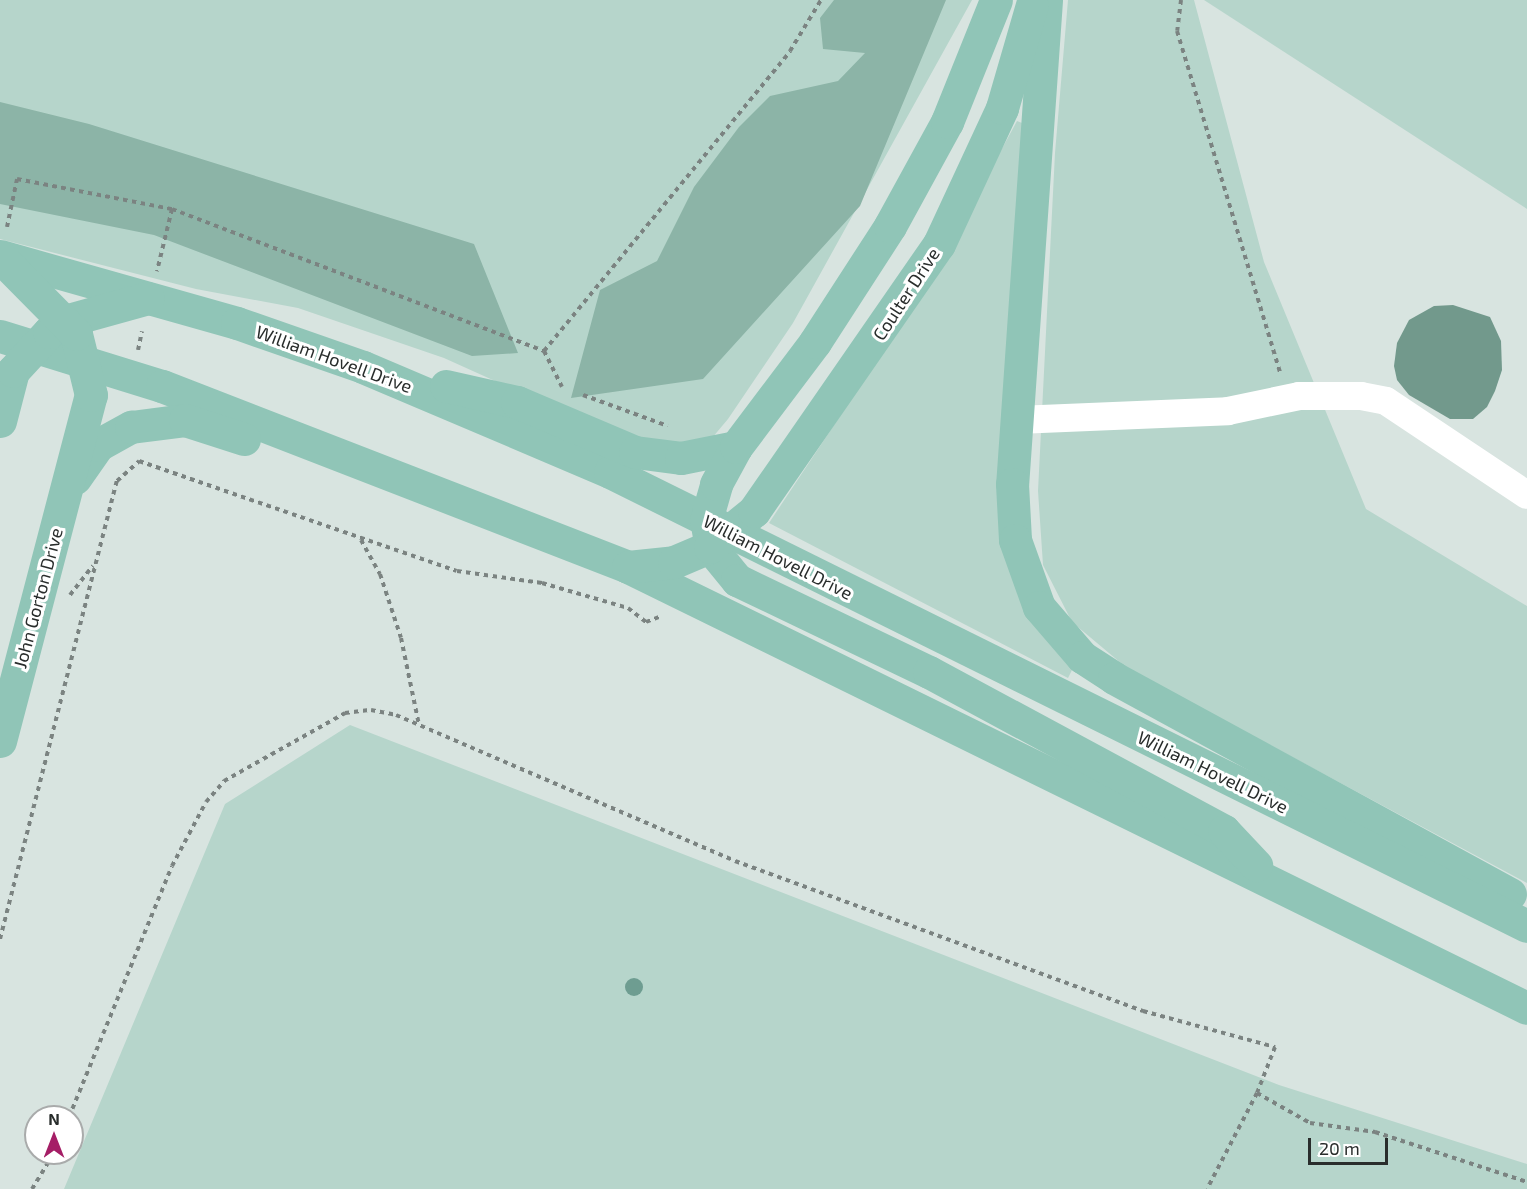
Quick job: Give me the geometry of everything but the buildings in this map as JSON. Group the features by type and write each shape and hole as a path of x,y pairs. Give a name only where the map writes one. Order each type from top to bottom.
{"main road":[{"path":"996,0 947,122 890,226 815,342 736,447 716,484 716,533 737,580 929,672 1224,831 1272,881"},
{"name":"Coulter Drive","path":"628,567 674,562 716,533 754,511 939,244 1002,108 1033,0"},
{"path":"1046,0 1012,484 1015,540 1039,607 1082,657 1114,678 1527,903"},
{"name":"William Hovell Drive","path":"2,251 152,290 363,367 610,472 716,533 1527,926"},
{"name":"John Gorton Drive","path":"0,741 91,394 86,363 76,334 2,251"},
{"path":"0,421 13,371 34,347 65,321 152,290"},
{"path":"0,336 132,377 391,472 628,567 1527,1008"},
{"path":"363,367 517,402 635,452 681,458 736,447"},
{"path":"66,490 98,445 132,427 185,420 325,466 391,472"}],"lane":[{"path":"1017,420 1228,411 1299,396 1361,396 1386,401 1527,495"}],"path":[{"path":"544,351 790,51 821,0"},
{"path":"1181,0 1177,31 1280,374"},
{"path":"2,251 17,179 172,209 544,351 560,387 570,390"},
{"path":"132,377 172,209"},
{"path":"580,394 667,423 669,430"},
{"path":"0,939 117,481 139,461 457,571 542,583 628,608"},
{"path":"362,540 380,574 400,638 420,726"},
{"path":"74,1105 172,866 206,802 218,788 345,713 370,710 420,726 735,861 1143,1011 1275,1047 1257,1093 1207,1189"},
{"path":"1257,1093 1310,1123 1375,1132 1527,1182"},
{"path":"32,1189 47,1165"}],"shaded area":[{"path":"0,0 972,0 793,323 728,419 712,438 693,446 624,439 444,358 298,308 196,289 0,239"},
{"path":"834,0 946,0 860,206 703,379 571,398 600,290 657,261 694,187 739,127 770,96 838,81 865,53 823,49 820,18"},
{"path":"1068,0 1194,0 1264,262 1366,509 1527,606 1527,883 1128,669 1072,622 1043,565 1038,491 1055,153"},
{"path":"1204,0 1527,0 1527,209"},
{"path":"0,102 89,124 474,244 518,353 472,356 154,235 0,204"},
{"path":"1017,121 1022,123 1004,468 1072,670 1068,678 769,523 933,276"},
{"path":"1453,305 1490,317 1501,341 1502,370 1495,391 1487,407 1473,419 1450,419 1409,395 1397,380 1394,366 1397,343 1409,320 1434,306"},
{"path":"350,725 1279,1085 1527,1164 1527,1189 64,1189 74,1165 84,1165 84,1141 225,804"}]}
